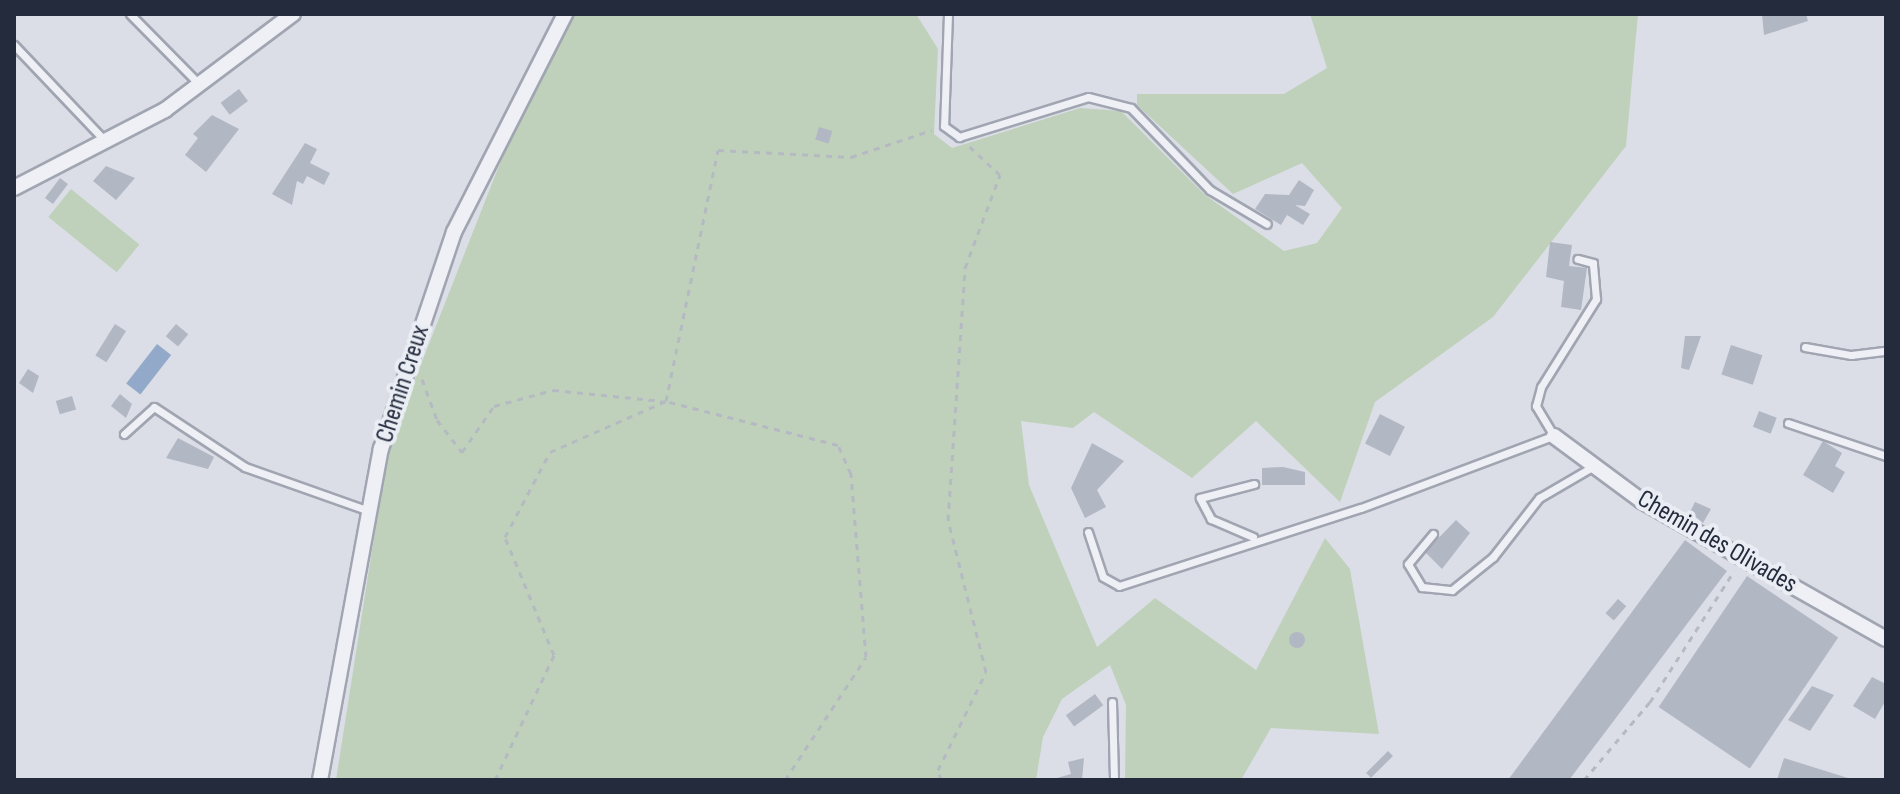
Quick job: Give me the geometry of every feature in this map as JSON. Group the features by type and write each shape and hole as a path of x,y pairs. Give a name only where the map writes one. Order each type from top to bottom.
{"street":[{"path":"14,188 107,143 202,87 293,14"},
{"name":"Chemin Creux","path":"320,780 381,449 454,232 565,14"},
{"name":"Chemin des Olivades","path":"1554,436 1592,467 1886,639"}],"lane":[{"path":"130,14 202,87"},
{"path":"948,14 944,126 959,137 1088,97 1131,108 1210,190 1267,224"},
{"path":"14,45 107,143"},
{"path":"1088,532 1103,577 1119,586 1255,538 1361,508 1554,436 1536,406 1541,387 1596,299 1593,263 1578,259"},
{"path":"1805,347 1851,355 1886,351"},
{"path":"124,434 154,407 245,467 369,511"},
{"path":"1788,423 1886,456"},
{"path":"1433,534 1408,564 1422,587 1452,590 1493,557 1539,498 1592,467"},
{"path":"1254,484 1200,498 1211,519 1255,538"},
{"path":"1112,702 1114,780"}],"path":[{"path":"666,401 718,150 851,157 944,126"},
{"path":"941,780 938,770 986,672 948,520 965,268 1000,175 959,137"},
{"path":"413,354 437,420 462,452 494,406 553,390 666,401 838,445 851,474 866,657 785,780"},
{"path":"495,780 554,655 505,537 550,452 666,401"},
{"path":"1584,780 1650,702 1743,558"}],"green space":[{"path":"574,14 916,14 938,49 934,134 952,148 1080,108 1121,111 1205,195 1284,251 1317,243 1342,208 1302,163 1233,194 1137,105 1137,94 1284,94 1327,68 1310,14 1638,14 1626,146 1493,317 1375,402 1340,502 1256,421 1192,478 1094,412 1073,428 1021,421 1029,485 1097,647 1155,598 1256,670 1325,538 1350,569 1379,734 1271,728 1241,780 1125,780 1126,705 1110,665 1062,699 1043,737 1036,780 336,780 388,448 517,120"},
{"path":"71,189 139,244 117,272 48,217"}],"water":[{"path":"157,344 171,355 140,394 126,383"}],"building":[{"path":"1762,14 1806,14 1808,21 1764,35"},
{"path":"239,89 248,101 230,115 221,103"},
{"path":"212,115 239,129 206,172 185,155 198,138 193,134"},
{"path":"819,127 832,131 829,144 815,139"},
{"path":"305,143 317,149 310,163 330,173 324,185 307,176 303,184 297,181 292,205 272,194"},
{"path":"106,166 135,178 116,200 93,181"},
{"path":"60,178 68,184 53,204 45,198"},
{"path":"1299,180 1314,190 1305,206 1295,205 1310,214 1303,225 1287,215 1281,225 1255,209 1265,194 1289,195"},
{"path":"1550,242 1572,245 1569,266 1587,268 1581,310 1561,307 1564,281 1546,277"},
{"path":"115,324 126,331 106,362 95,355"},
{"path":"176,324 188,334 178,347 166,336"},
{"path":"1685,336 1701,336 1689,370 1681,368"},
{"path":"1731,345 1762,355 1753,385 1721,374"},
{"path":"28,369 39,376 33,393 19,383"},
{"path":"120,394 132,404 126,418 111,406"},
{"path":"72,396 76,409 60,414 56,401"},
{"path":"1759,411 1777,418 1771,434 1753,427"},
{"path":"1380,414 1405,427 1390,456 1365,443"},
{"path":"178,438 214,457 208,469 166,458"},
{"path":"1823,441 1842,453 1835,466 1845,472 1833,493 1803,475"},
{"path":"1092,443 1124,461 1097,490 1106,507 1085,518 1071,488"},
{"path":"1283,467 1305,472 1305,485 1262,485 1262,468"},
{"path":"1695,502 1711,509 1703,523 1690,512"},
{"path":"1456,520 1470,533 1442,569 1425,552"},
{"path":"1685,540 1727,571 1569,780 1508,780"},
{"path":"1747,576 1838,638 1750,768 1659,707"},
{"path":"1618,599 1626,606 1614,621 1606,613"},
{"path":"1294,632 1300,632 1305,640 1303,646 1294,648 1289,643 1289,637"},
{"path":"1872,677 1886,684 1886,700 1875,719 1853,706"},
{"path":"1812,686 1834,695 1810,731 1788,720"},
{"path":"1095,694 1103,705 1074,726 1066,715"},
{"path":"1388,751 1393,756 1371,778 1366,773"},
{"path":"1084,758 1082,780 1050,780 1071,774 1068,762"},
{"path":"1784,758 1851,779 1777,780"}]}
